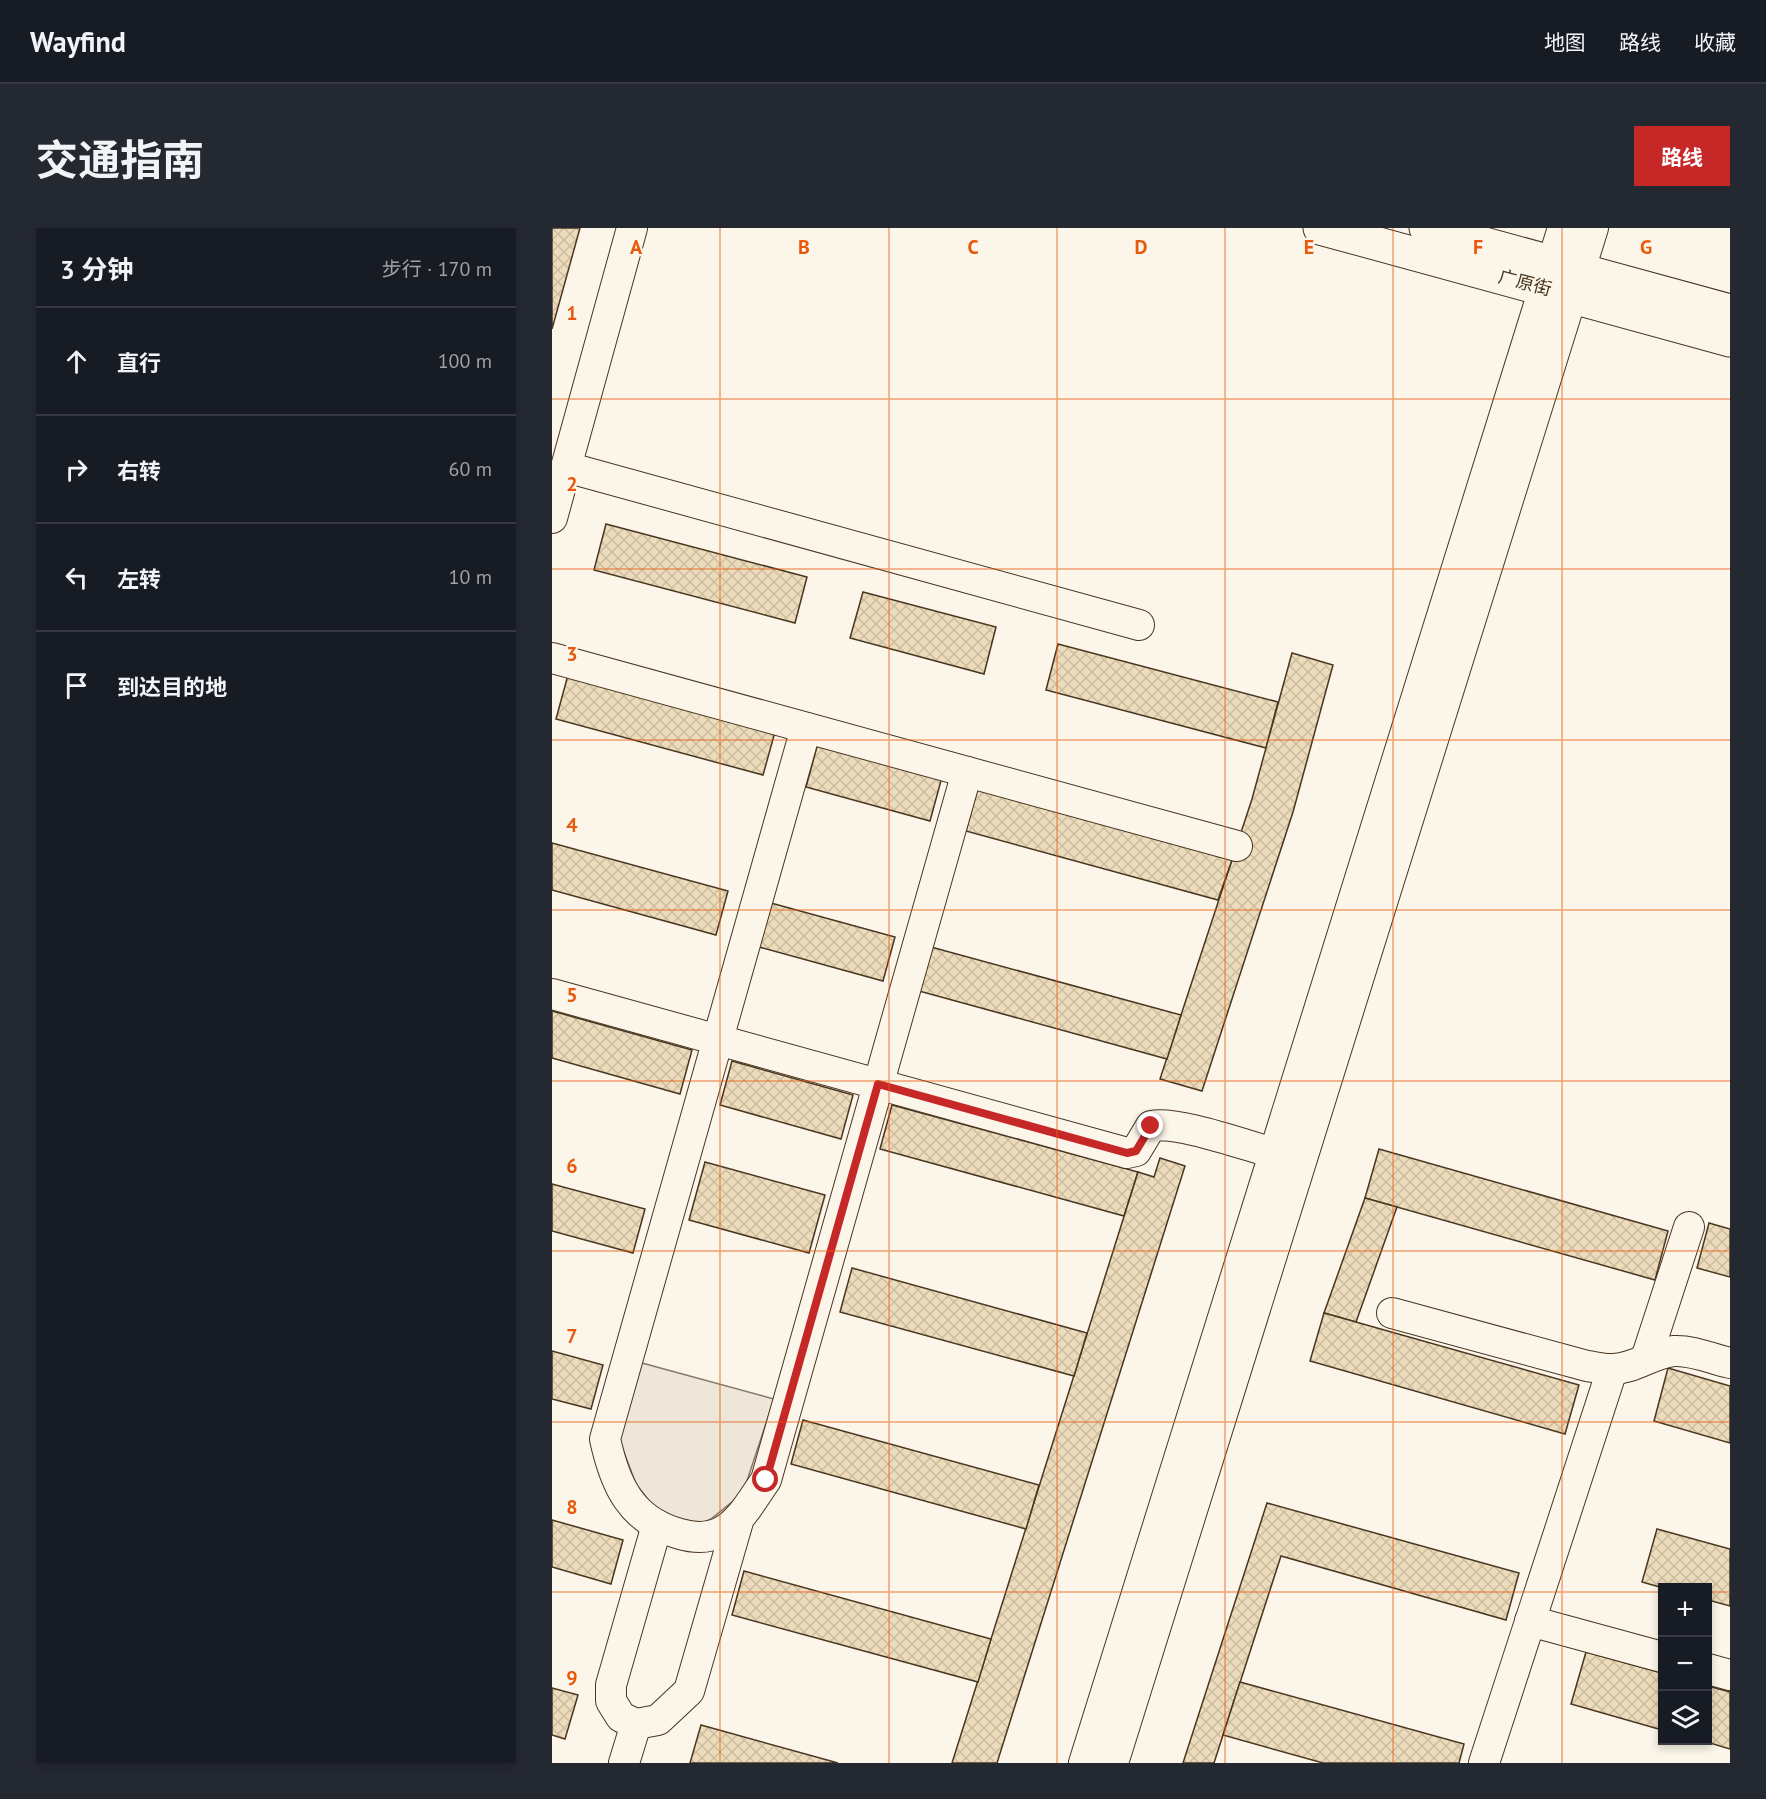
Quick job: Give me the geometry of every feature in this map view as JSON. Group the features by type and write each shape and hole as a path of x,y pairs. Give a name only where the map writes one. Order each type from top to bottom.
{"main road":[{"name":"广原街","path":"1320,228 1562,279 1730,311"},
{"name":"广原街","path":"1426,228 1730,340"}],"street":[{"path":"552,518 632,228"},
{"path":"1113,1763 1562,279 1563,228"},
{"path":"1084,1763 1274,1153 1562,279 1593,228"},
{"path":"566,467 1138,625"},
{"path":"552,658 1237,846"},
{"path":"806,728 605,1439 612,1469 625,1496 645,1519 669,1531 696,1539 720,1532 739,1518 766,1480 967,772"},
{"path":"552,994 1127,1153 1136,1151 1151,1126 1160,1125 1178,1127 1274,1153"},
{"path":"1646,1359 1689,1227"},
{"path":"1392,1313 1587,1366 1612,1370 1654,1355 1675,1351 1730,1363"},
{"path":"1484,1763 1612,1370"},
{"path":"657,1525 610,1685 611,1701 621,1717 636,1724 658,1720 689,1691 739,1518"},
{"path":"1530,1621 1658,1656"},
{"path":"1712,1670 1730,1675"},
{"path":"624,1763 636,1724"}],"shaded area":[{"path":"642,1363 774,1399 743,1493 711,1519 697,1525 669,1519 650,1502 636,1484 619,1439"}],"building":[{"path":"552,228 580,228 552,329"},
{"path":"606,524 807,577 795,623 594,570"},
{"path":"863,592 996,627 984,674 850,638"},
{"path":"1058,644 1278,702 1266,748 1046,690"},
{"path":"1292,653 1333,665 1293,812 1202,1091 1160,1079 1252,799"},
{"path":"568,675 775,732 763,775 556,719"},
{"path":"818,743 942,777 930,821 806,787"},
{"path":"978,787 1233,857 1218,900 966,831"},
{"path":"552,843 728,891 716,935 552,890"},
{"path":"771,903 895,937 883,981 759,947"},
{"path":"931,947 1181,1015 1167,1059 919,991"},
{"path":"552,1011 692,1050 680,1094 552,1058"},
{"path":"732,1061 853,1095 841,1139 720,1105"},
{"path":"892,1105 1138,1172 1124,1216 880,1149"},
{"path":"1379,1149 1668,1231 1655,1280 1365,1198"},
{"path":"1160,1158 1185,1166 997,1763 952,1763 1138,1172 1154,1177"},
{"path":"705,1162 825,1195 809,1253 689,1220"},
{"path":"552,1184 645,1209 633,1253 552,1231"},
{"path":"1365,1198 1397,1207 1356,1322 1324,1313"},
{"path":"1709,1223 1730,1229 1730,1277 1697,1268"},
{"path":"852,1268 1087,1333 1074,1376 840,1312"},
{"path":"1324,1313 1579,1385 1565,1434 1310,1361"},
{"path":"552,1351 603,1365 591,1409 552,1399"},
{"path":"1668,1368 1730,1386 1730,1443 1654,1421"},
{"path":"803,1420 1039,1485 1026,1529 791,1464"},
{"path":"1267,1503 1519,1573 1506,1620 1281,1556 1214,1763 1183,1763"},
{"path":"552,1520 623,1540 611,1584 552,1567"},
{"path":"1657,1529 1730,1549 1730,1606 1712,1601 1712,1583 1658,1583 1658,1587 1642,1582"},
{"path":"744,1571 991,1639 978,1682 732,1615"},
{"path":"1586,1652 1658,1672 1658,1729 1571,1704"},
{"path":"1240,1682 1464,1744 1459,1763 1323,1763 1223,1735"},
{"path":"1712,1687 1730,1692 1730,1749 1712,1744"},
{"path":"552,1688 578,1695 565,1739 552,1735"},
{"path":"701,1725 838,1763 690,1763"}],"route":[{"path":"766,1480 878,1084 1127,1153 1136,1151 1151,1126"}]}
